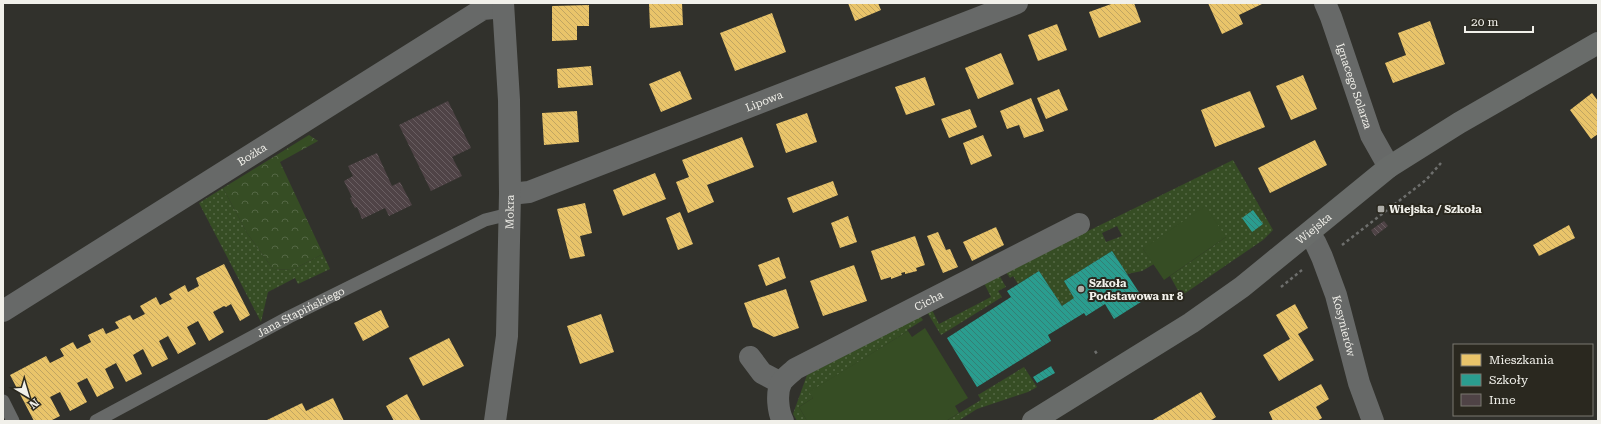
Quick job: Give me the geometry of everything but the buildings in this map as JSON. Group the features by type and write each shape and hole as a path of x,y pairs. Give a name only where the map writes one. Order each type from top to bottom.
{"street":[{"name":"Lipowa","path":"510,204 529,192 1017,3"},
{"name":"Ignacego Solarza","path":"1325,3 1371,135 1389,167"},
{"name":"Mokra","path":"496,421 507,336 510,204 509,100 503,5"},
{"name":"Bożka","path":"3,311 483,8 503,5"},
{"name":"Wiejska","path":"1033,421 1191,323 1257,276 1389,167 1464,120 1598,42"},
{"name":"Cicha","path":"781,383 795,369 1079,224"},
{"name":"Kosynierów","path":"1309,234 1315,242 1336,295 1359,383 1374,421"},
{"path":"750,357 762,373 781,383 778,399 780,415 783,421"}],"lane":[{"name":"Jana Stapińskiego","path":"96,421 289,317 485,220 510,204"},
{"path":"3,401 13,421"}],"green space":[{"path":"309,135 318,141 280,162 323,254 292,270 273,269 247,233 223,188"},
{"path":"1233,160 1273,230 1263,240 1181,296 1170,276 1226,237 1143,249 1154,264 1142,271 1127,274 1112,251 1064,281 1074,298 1062,306 1039,271 1018,284 1013,276 1010,278 1006,272","holes":["1117,226 1122,236 1106,242 1102,233"]},
{"path":"223,188 247,233 273,269 292,270 323,254 330,269 298,284 295,278 268,292 261,322 199,203"},
{"path":"1205,206 1226,237 1164,280 1143,249"},
{"path":"999,275 1006,287 998,291 1002,297 941,335 927,312 932,310 939,324 991,297 984,283"},
{"path":"920,316 923,320 907,330 908,331 810,392 813,398 799,407 807,421 797,421 793,414 807,375"},
{"path":"925,328 968,398 955,406 959,413 946,421 807,421 799,407 813,398 809,392 908,331 912,337"},
{"path":"1024,367 1037,387 1028,392 977,409 958,421 946,421 981,400 978,395"}],"place":[{"name":"Wiejska / Szkoła","path":"1381,209"},
{"name":"Szkoła Podstawowa nr 8","path":"1081,289"}]}
